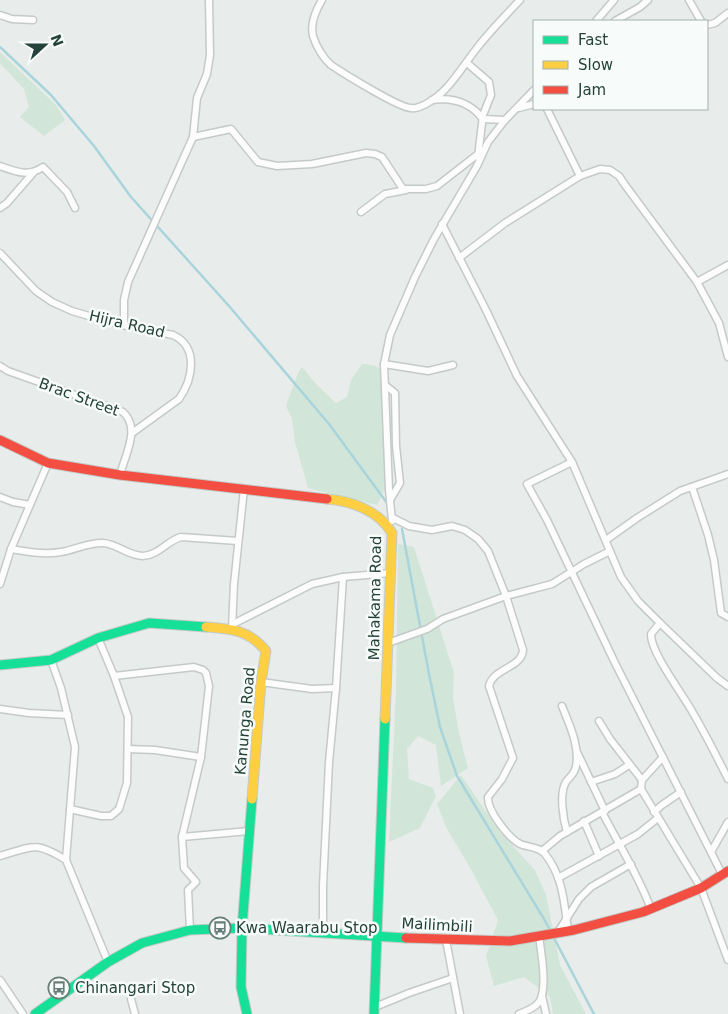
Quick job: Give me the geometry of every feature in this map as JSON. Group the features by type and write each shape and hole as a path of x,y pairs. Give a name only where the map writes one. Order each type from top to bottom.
{"street":[{"path":"124,324 124,300 128,282 193,137 197,98 207,74 210,55 209,0"},
{"path":"322,0 316,10 312,30 318,48 331,64 399,105 412,108 425,104 444,90 477,48 520,0"},
{"path":"617,20 640,7 648,0"},
{"path":"689,0 700,20"},
{"path":"597,20 611,1"},
{"path":"708,24 714,23 728,13"},
{"path":"0,15 12,19 33,20"},
{"path":"467,63 489,82 491,95 483,119 477,166"},
{"path":"392,532 384,364 390,335 415,277 442,224 477,166 488,142 505,120 533,91"},
{"path":"431,100 451,99 464,102 476,109 483,119"},
{"path":"518,108 533,104"},
{"path":"547,110 580,176"},
{"path":"483,119 505,120"},
{"path":"193,137 231,129 258,162 277,166 312,164 366,153 375,154 382,157 403,189 426,189 437,186 478,154"},
{"path":"0,166 14,172 33,173"},
{"path":"0,208 8,203 33,173 43,167 67,192 75,208"},
{"path":"459,258 505,223 580,176 600,169 610,170 618,176 697,282 714,310 728,357"},
{"path":"360,212 385,194 412,189"},
{"path":"442,224 517,376 572,462 621,577 638,601 717,678 728,686"},
{"name":"Hijra Road","path":"0,253 36,291 52,302 72,311 116,324 173,334 181,338 191,356 192,364 188,384 179,399 132,432"},
{"path":"697,282 728,265"},
{"path":"720,329 728,324"},
{"path":"384,364 428,371 453,365"},
{"name":"Brac Street","path":"0,366 8,371 123,412 131,421 132,432 120,475"},
{"path":"385,385 395,393 396,446 400,483 390,500"},
{"name":"Mahakama Road","path":"0,440 48,463 120,475 330,499 362,508 380,517 387,524 392,532 391,573 376,936 375,1011"},
{"path":"572,462 526,484 547,520 614,663 711,852 725,872"},
{"path":"0,584 3,566 48,463"},
{"path":"606,540 680,491 728,474"},
{"path":"692,487 714,560 721,613 728,617"},
{"path":"232,626 244,489"},
{"path":"0,497 30,505"},
{"path":"392,518 409,526 432,530 452,526 465,530 478,539 488,551 506,596 523,650 520,659 494,676 489,686 513,758 502,779 488,798 488,801 495,818 517,842 542,851 551,863 564,898 566,918 571,930"},
{"path":"11,550 50,554 102,543 114,545 128,554 142,556 153,554 172,540 181,538 238,541"},
{"path":"388,643 427,629 443,619 506,596 552,584 610,552"},
{"path":"232,626 312,584 343,577 391,573"},
{"path":"323,932 322,886 343,577"},
{"name":"Kanunga Road","path":"0,665 50,660 98,638 149,623 232,626 257,640 266,651 261,682 242,928 241,987 247,1014"},
{"path":"660,623 651,634 653,645 663,665 693,713 728,779"},
{"path":"70,810 107,817 114,814 118,810 127,783 128,716 98,638"},
{"path":"50,660 62,688 75,747 66,860 108,962"},
{"path":"114,676 186,668 199,668 206,673 209,686 201,757 182,836 184,868 196,882 188,890 190,930"},
{"path":"261,682 312,689 336,688"},
{"path":"562,706 577,750 603,812 641,884 651,909"},
{"path":"0,708 29,713 68,715"},
{"path":"599,721 629,765 642,780"},
{"path":"128,750 155,750 201,757"},
{"path":"567,832 563,818 563,795 566,782 574,774 577,764 577,750"},
{"path":"663,757 642,780 641,789 701,888 728,960"},
{"path":"591,782 616,774 629,765"},
{"path":"542,851 567,832 641,789"},
{"path":"558,878 620,844 656,815 662,805 681,792"},
{"path":"584,822 599,856"},
{"path":"711,852 728,822"},
{"path":"182,836 249,831"},
{"path":"0,856 34,846 48,849 66,860"},
{"path":"558,932 579,899 591,887 631,864"},
{"name":"Mailimbili","path":"35,1014 108,962 142,943 190,930 242,928 446,940 510,941 571,930 651,909 701,888 725,872"},
{"path":"541,936 542,995 546,1014"},
{"path":"446,940 460,1014"},
{"path":"375,1011 409,993 452,978"},
{"path":"0,980 23,1014"},
{"path":"519,1014 540,1002 542,995"},
{"path":"131,1000 135,1014"}],"green space":[{"path":"0,52 56,105 65,120 44,136 20,117 29,107 24,89 0,63"},
{"path":"362,364 378,368 389,381 390,478 377,505 308,488 295,442 292,419 286,406 302,367 336,403 347,397 351,380"},
{"path":"398,544 414,547 454,673 453,698 468,768 441,786 436,745 418,736 407,749 409,779 433,788 436,796 420,828 389,842 396,690"},
{"path":"461,775 499,831 535,870 546,895 560,965 586,1014 553,1014 550,997 524,977 494,986 486,956 498,920 447,829 437,804"}],"waterway":[{"path":"0,47 51,95 94,146 131,197 229,306 329,424 387,503"},
{"path":"402,529 440,727 457,776 544,919 594,1014"}],"traffic: fast":[{"path":"0,665 51,660 98,638 149,623 206,627"},
{"path":"374,1014 385,719"},
{"path":"247,1014 241,987 242,928 252,799"},
{"path":"35,1014 108,962 142,943 190,930 242,928 406,938"}],"traffic: slow":[{"path":"327,499 346,502 364,508 387,525 392,533 385,719"},
{"path":"206,627 239,632 253,639 266,651 261,682 252,799"}],"traffic: jam":[{"path":"0,440 48,463 120,475 327,499"},
{"path":"406,938 510,941 574,930 643,912 701,888 728,871"}],"place":[{"name":"Kwa Waarabu Stop","path":"220,928"},
{"name":"Chinangari Stop","path":"59,988"}]}
